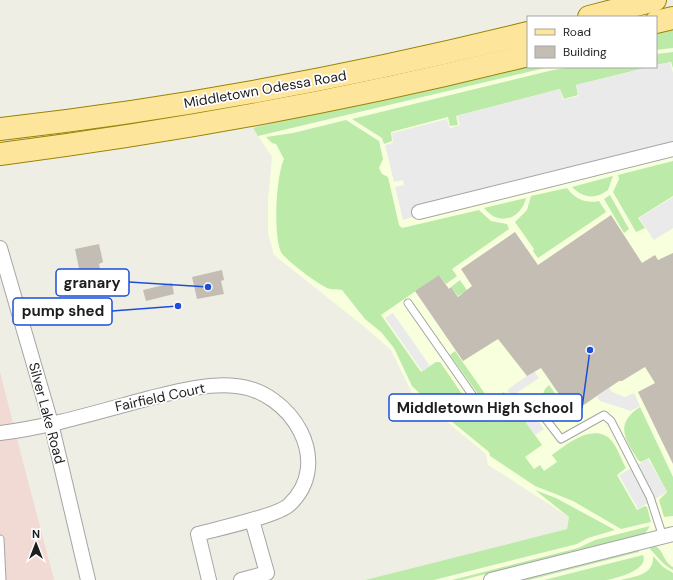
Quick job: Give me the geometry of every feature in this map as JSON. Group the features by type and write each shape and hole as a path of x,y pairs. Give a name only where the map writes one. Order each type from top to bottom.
{"main road":[{"path":"593,16 655,0"},
{"name":"Middletown Odessa Road","path":"0,129 138,112 294,85 414,60 527,33"},
{"name":"Middletown Odessa Road","path":"0,154 153,132 327,102 527,55"}],"street":[{"path":"419,212 673,149"},
{"name":"Silver Lake Road","path":"0,248 51,423 88,580"},
{"name":"Fairfield Court","path":"0,433 51,423 196,387 236,386 256,390 277,403 294,420 305,439 310,458 307,476 300,493 288,506 252,520 198,534 209,580"},
{"path":"241,580 267,574 252,520"},
{"path":"491,580 668,535"}],"lane":[{"path":"408,303 480,406 492,415 505,416 532,401 561,439 604,415 611,421 668,535"},
{"path":"0,539 2,580"}],"shaded area":[{"path":"673,26 673,580 365,580 567,529 569,517 488,465 486,454 412,393 391,350 366,328 274,255 268,233 268,201 272,157 253,128 527,67 657,68 657,31"},
{"path":"670,62 673,73 673,144 443,202 413,217 403,220 395,187 404,185 403,180 394,182 385,145 393,143 392,133 447,119 450,128 460,125 457,116 560,89 563,100 579,96 576,85 645,68 657,68 657,65"},
{"path":"673,197 673,228 654,240 639,218"},
{"path":"393,313 430,366 422,371 385,318"},
{"path":"534,371 539,378 512,396 507,390"},
{"path":"0,372 23,462 54,580 0,580"},
{"path":"609,388 612,392 625,397 634,393 640,406 631,411 600,401 597,397"},
{"path":"530,410 544,429 535,435 521,416"},
{"path":"648,459 667,492 638,509 619,475"}],"green space":[{"path":"673,27 673,48 657,50 657,30"},
{"path":"673,52 673,68 671,62 657,65 657,54"},
{"path":"527,60 527,68 545,68 258,136 253,128"},
{"path":"566,68 645,68 576,85 578,95 564,99 560,89 456,116 458,125 450,126 448,117 391,132 392,141 384,144 382,138 352,119"},
{"path":"346,120 379,141 383,159 379,168 382,174 388,177 399,225 402,228 479,210 491,221 507,224 509,229 452,269 457,276 446,284 439,275 381,315 421,372 436,362 440,362 473,410 484,419 495,422 507,420 520,414 542,445 525,457 534,469 540,465 544,471 557,462 552,455 580,437 596,433 604,435 613,443 626,468 617,475 637,510 645,506 647,507 651,522 621,529 573,501 535,486 490,456 489,452 434,407 412,386 394,348 381,332 365,319 342,290 330,289 323,286 283,255 277,233 276,206 279,178 284,159 276,144 272,143 266,137 293,133"},
{"path":"673,161 673,196 638,218 645,228 636,232 613,192 619,179 618,175"},
{"path":"613,176 608,190 598,195 589,196 580,194 572,187"},
{"path":"567,188 581,200 590,202 599,201 606,212 538,258 533,251 534,249 515,222 527,210 531,196"},
{"path":"610,195 629,229 624,233 604,199"},
{"path":"526,198 519,211 509,218 503,219 496,217 484,208"},
{"path":"460,280 486,318 483,320 463,293 458,296 451,287"},
{"path":"455,351 490,401 504,392 511,403 498,408 492,408 486,405 450,355"},
{"path":"549,385 566,409 554,418 542,397 545,389"},
{"path":"640,407 673,477 673,516 664,517 659,500 667,492 649,458 641,462 638,460 629,445 624,432 627,420 632,413"},
{"path":"535,490 556,498 615,530 588,538 577,544 434,580 365,580 567,529 569,517"},
{"path":"650,526 642,535 462,580 452,580 578,548 595,540"},
{"path":"655,546 660,550 667,562 673,567 673,570 650,549 651,547"},
{"path":"638,550 639,552 529,580 520,580"},
{"path":"643,555 644,560 637,569 612,579 544,580"},
{"path":"653,556 663,567 673,573 673,580 621,580 638,576 647,571 653,562"}],"building":[{"path":"611,215 642,263 655,255 658,260 673,253 673,464 638,392 655,383 645,367 622,381 619,381 572,413 541,368 527,376 498,339 463,361 415,291 439,275 449,289 451,287 458,297 472,286 461,269 515,232 538,265"},
{"path":"99,244 103,262 99,264 103,288 67,294 64,281 81,278 75,249"},
{"path":"222,270 224,280 221,281 224,294 197,299 192,277"},
{"path":"172,283 174,294 146,301 143,290"}],"place":[{"name":"granary","path":"208,287"},
{"name":"pump shed","path":"178,306"},
{"name":"Middletown High School","path":"590,350"}]}
